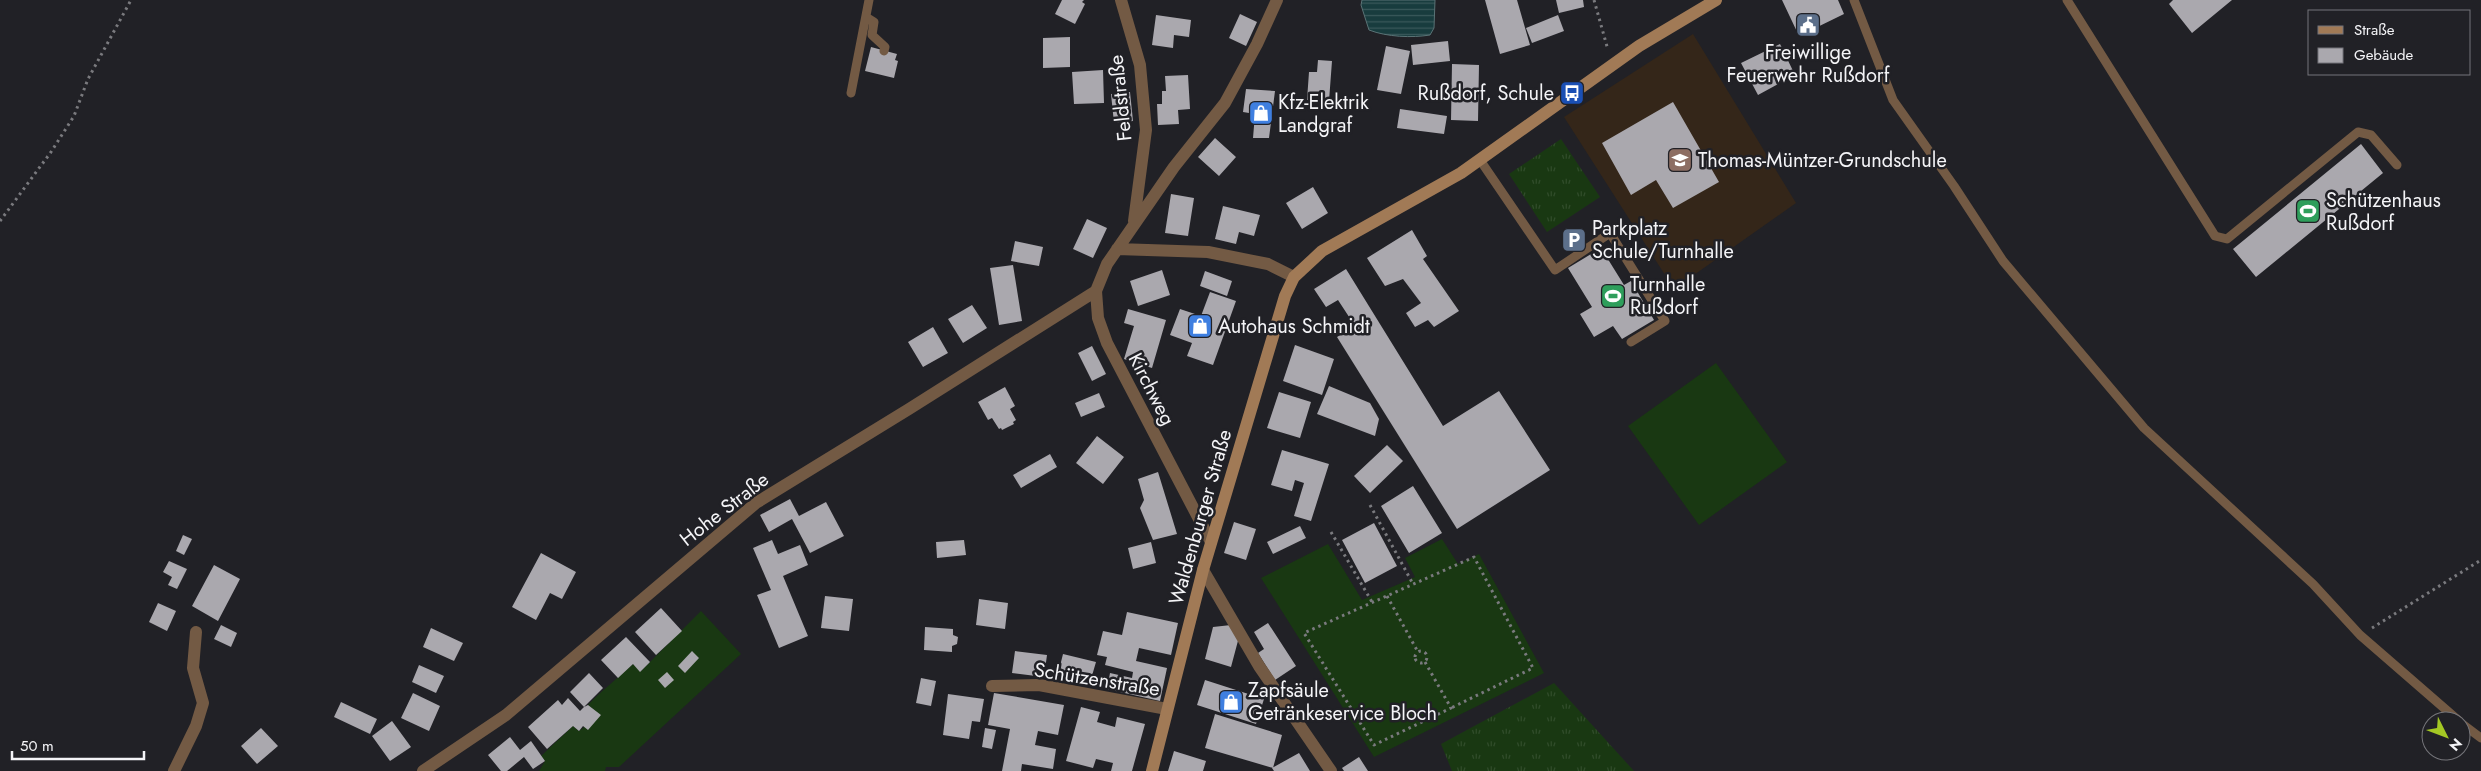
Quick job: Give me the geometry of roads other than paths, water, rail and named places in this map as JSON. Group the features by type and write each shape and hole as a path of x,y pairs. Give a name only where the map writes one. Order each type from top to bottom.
{"main road":[{"name":"Waldenburger Straße","path":"1152,771 1202,570 1285,296 1294,278 1322,251 1480,160 1639,46 1716,0"}],"street":[{"name":"Feldstraße","path":"1121,0 1140,65 1146,130 1134,223"},
{"name":"Kirchweg","path":"1211,542 1107,343 1098,318 1096,291 1106,264 1134,223 1225,103 1257,44 1277,0"},
{"path":"1117,249 1208,252 1268,264 1294,278"},
{"name":"Hohe Straße","path":"423,771 506,715 756,503 909,410 1096,291"},
{"path":"1202,570 1258,666 1330,771"},
{"path":"174,771 196,726 203,703 193,668 196,632"},
{"name":"Schützenstraße","path":"992,686 1039,685 1167,709"}],"lane":[{"path":"851,93 869,0"},
{"path":"1854,0 1893,100 1954,186 2003,261 2144,428 2313,584 2360,635 2447,711"},
{"path":"2067,0 2215,236 2228,239 2358,132 2371,135 2397,165"},
{"path":"866,17 874,22 872,35 885,47 884,51"},
{"path":"1480,160 1555,270 1610,233 1665,321 1631,342"},
{"path":"2471,730 2481,738"}],"water":[{"path":"1362,0 1435,0 1434,28 1430,35 1415,36 1391,35 1369,30 1361,5"}],"place":[{"name":"Freiwillige Feuerwehr Rußdorf","path":"1808,25"},
{"name":"Rußdorf, Schule","path":"1572,93"},
{"name":"Kfz-Elektrik Landgraf","path":"1261,113"},
{"name":"Thomas-Müntzer-Grundschule","path":"1680,160"},
{"name":"Schützenhaus Rußdorf","path":"2308,211"},
{"name":"Parkplatz Schule/Turnhalle","path":"1574,240"},
{"name":"Turnhalle Rußdorf","path":"1613,296"},
{"name":"Autohaus Schmidt","path":"1200,326"},
{"name":"Zapfsäule Getränkeservice Bloch","path":"1231,702"}]}
